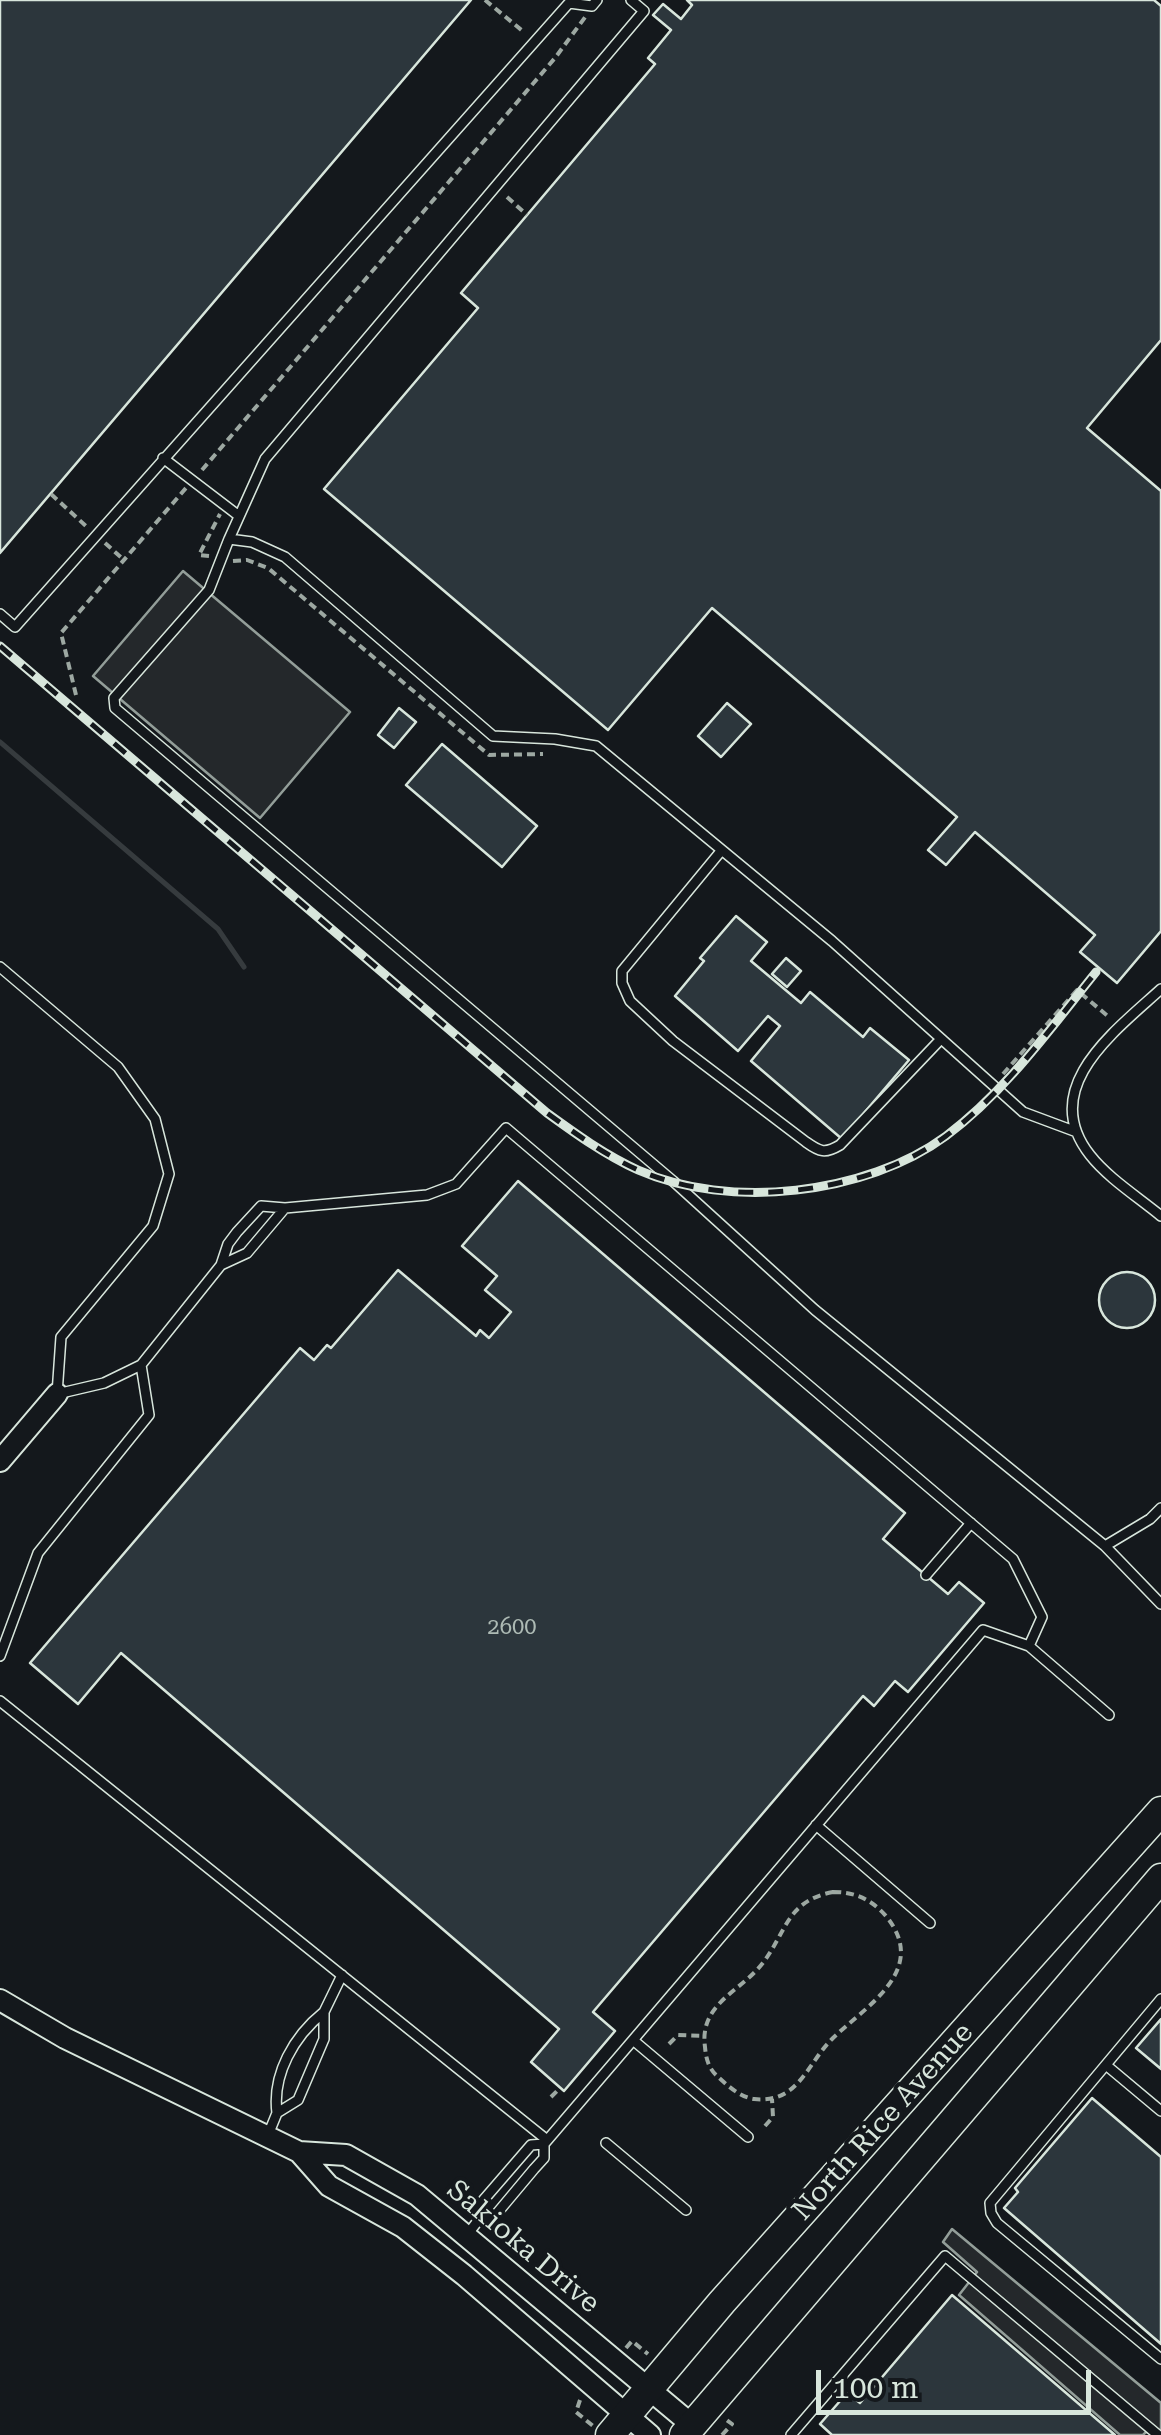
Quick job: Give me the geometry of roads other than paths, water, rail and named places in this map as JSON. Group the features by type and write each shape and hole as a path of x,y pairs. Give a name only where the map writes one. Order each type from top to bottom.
{"highway":[{"name":"North Rice Avenue","path":"618,2425 747,2274 1161,1812"},
{"name":"North Rice Avenue","path":"688,2430 1161,1878"}],"street":[{"path":"0,1461 57,1394"},
{"name":"Sakioka Drive","path":"0,2000 65,2038 298,2152 329,2186 402,2226 464,2275 618,2425 650,2435"},
{"name":"Sakioka Drive","path":"298,2152 346,2155 472,2228 650,2388 688,2430"}],"lane":[{"path":"0,614 15,627 569,3 592,6 597,0"},
{"path":"630,0 644,11 264,459 209,590 114,698 116,708 659,1169 815,1310 1105,1546 1161,1604"},
{"path":"164,458 239,516"},
{"path":"229,539 252,542 285,557 493,736 596,746 832,941 1022,1112 1074,1131"},
{"path":"721,852 622,970 622,983 630,1001 673,1041 806,1142 828,1152 840,1145 940,1040"},
{"path":"0,967 118,1068 155,1119 168,1174 154,1226 62,1337 57,1394 104,1382 142,1365 220,1265 228,1244 262,1206 285,1208 427,1195 456,1184 506,1128 1013,1559 1042,1616 1029,1646"},
{"path":"1161,989 1108,1037 1076,1083 1071,1109 1074,1131 1092,1158 1161,1216"},
{"path":"220,1265 246,1253 285,1208"},
{"path":"0,1656 38,1553 149,1415 142,1365"},
{"path":"1105,1546 1161,1508"},
{"path":"926,1575 971,1523"},
{"path":"472,2228 492,2218 524,2182 544,2158 546,2142 983,1630 1029,1646 1109,1715"},
{"path":"0,1701 546,2142"},
{"path":"816,1825 930,1923"},
{"path":"268,2136 278,2113 274,2090 294,2045 302,2030 324,2012 342,1975"},
{"path":"1161,1999 994,2196 991,2214 1161,2358"},
{"path":"278,2113 298,2100 324,2039 324,2012"},
{"path":"633,2040 748,2137"},
{"path":"1106,2065 1161,2111"},
{"path":"472,2228 480,2204 531,2146 546,2142"},
{"path":"606,2143 686,2210"},
{"path":"791,2435 945,2256 1158,2435"}],"waterway":[{"path":"0,742 218,929 244,967"}],"railway":[{"path":"0,646 547,1113 614,1158 674,1182 713,1190 796,1190 877,1172 914,1156 946,1136 988,1100 1096,972"}]}
